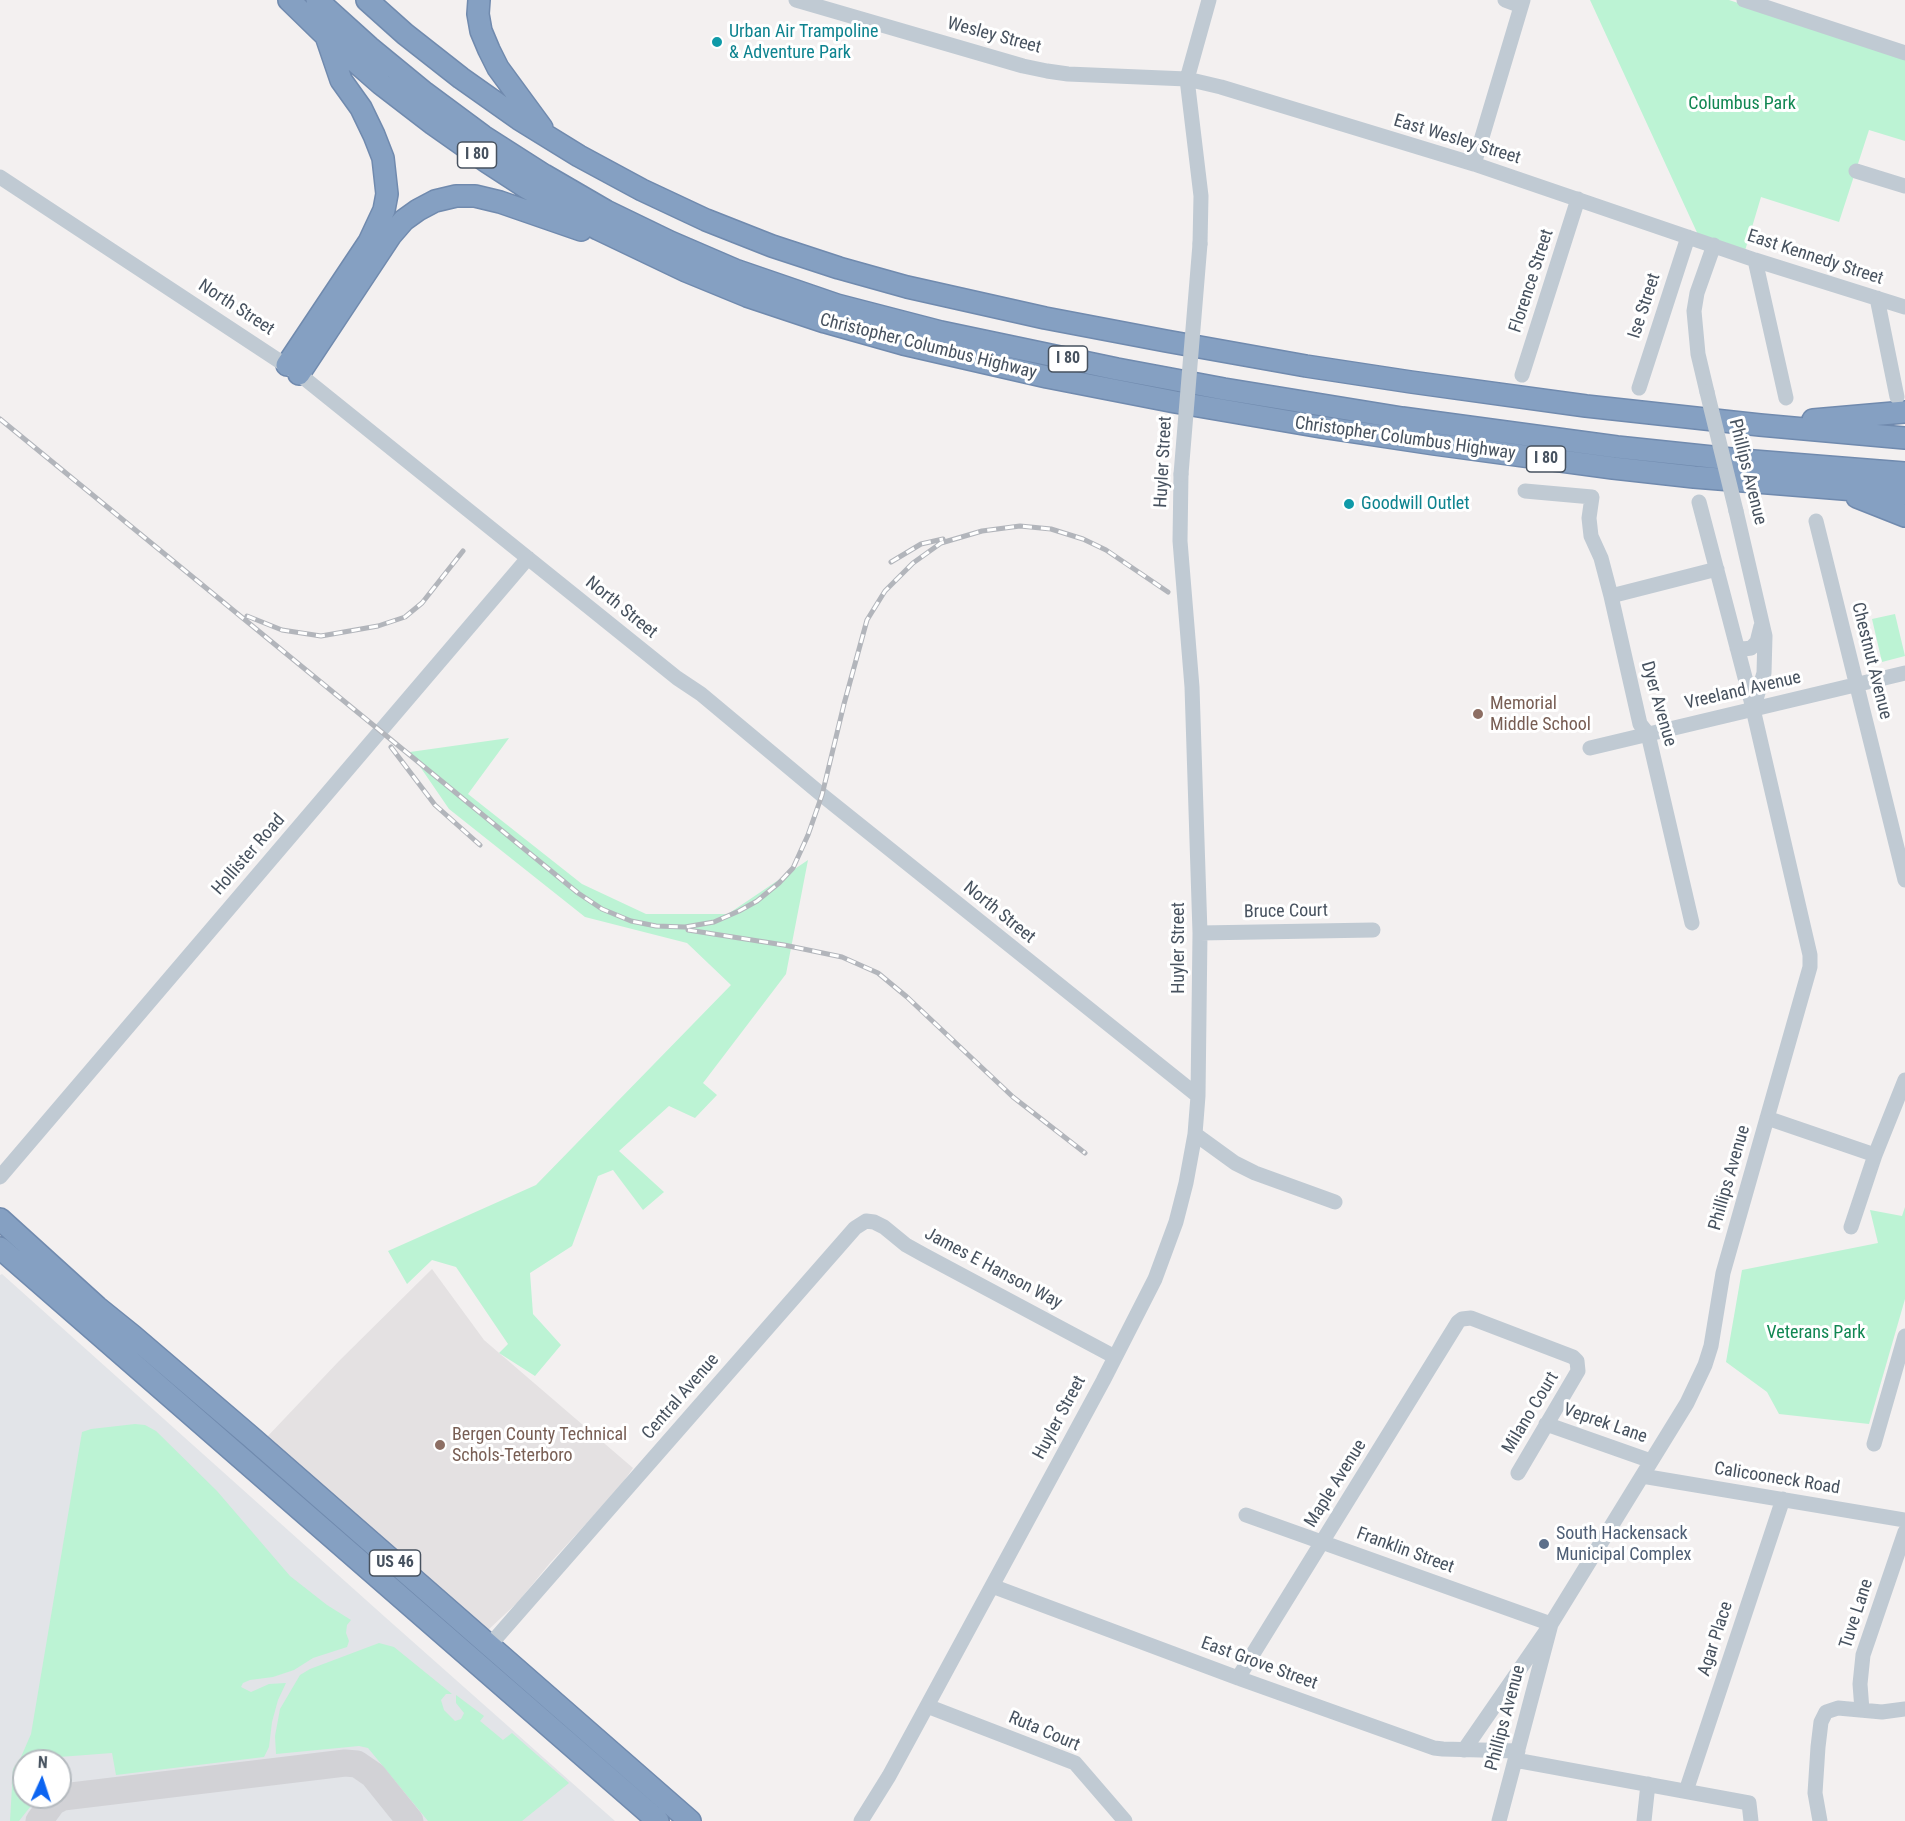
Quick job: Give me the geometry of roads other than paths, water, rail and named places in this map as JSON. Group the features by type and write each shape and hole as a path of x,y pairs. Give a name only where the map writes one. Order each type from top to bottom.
{"highway":[{"name":"Christopher Columbus Highway","path":"289,0 326,36 433,124 487,162 570,213 643,251 717,284 835,325 935,352 1126,393 1310,425 1499,453 1683,476 1905,495"},
{"name":"Christopher Columbus Highway","path":"317,0 425,93 483,136 544,176 606,211 670,242 758,279 837,305 941,332 1108,368 1402,418 1629,448 1741,460 1905,473"},
{"name":"Christopher Columbus Highway","path":"338,0 396,52 452,97 508,136 592,187 720,249 855,296 923,314 1098,351 1361,397 1641,435 1786,450 1905,459"},
{"name":"I 80","path":"367,0 405,34 461,78 551,139 642,190 739,233 839,268 941,295 1155,339 1318,368 1586,406 1905,438"},
{"path":"478,0 482,31 498,68 551,139"},
{"path":"293,370 369,242 384,210 387,194 383,158 360,108 341,80 326,36"},
{"path":"293,370 391,235 411,215 435,201 456,196 484,198 643,251"},
{"path":"1760,425 1901,405"},
{"path":"1837,490 1905,516"},
{"name":"US 46","path":"0,1219 97,1307 206,1398 690,1821"},
{"path":"0,1234 66,1291 97,1307"},
{"name":"US 46","path":"0,1248 655,1818"}],"street":[{"name":"Wesley Street","path":"796,0 1047,71 1079,75 1187,79"},
{"name":"Huyler Street","path":"861,1821 889,1776 927,1706 1154,1281 1167,1251 1186,1183 1195,1134 1198,1096 1200,933 1192,687 1180,541 1181,474 1200,244 1201,196 1187,79 1209,0"},
{"path":"1474,164 1522,3 1505,0"},
{"path":"1744,0 1768,4 1905,54"},
{"name":"East Wesley Street","path":"1187,79 1268,100 1474,164 1714,246"},
{"path":"1856,171 1905,186"},
{"name":"North Street","path":"0,177 293,370 677,678 701,694 822,795 1198,1096"},
{"name":"Florence Street","path":"1522,375 1578,199"},
{"name":"Ise Street","path":"1639,388 1688,237"},
{"name":"East Kennedy Street","path":"1714,246 1905,307"},
{"name":"Phillips Avenue","path":"1714,246 1697,293 1694,311 1698,354 1762,620 1764,673 1753,709"},
{"path":"1755,260 1786,398"},
{"path":"1877,298 1901,405"},
{"name":"Dyer Avenue","path":"1525,491 1592,497 1589,528 1593,543 1601,558 1611,596 1640,724 1648,734 1692,923"},
{"name":"Phillips Avenue","path":"1464,1750 1551,1624 1696,1386 1713,1336 1723,1273 1810,967 1810,955 1753,709 1699,502"},
{"name":"Chestnut Avenue","path":"1816,521 1905,880"},
{"name":"Hollister Road","path":"0,1177 528,558"},
{"path":"1611,596 1717,569"},
{"path":"1737,648 1751,648 1757,642 1762,620"},
{"name":"Vreeland Avenue","path":"1590,748 1905,673"},
{"name":"Bruce Court","path":"1200,933 1372,930"},
{"path":"1851,1227 1875,1155 1905,1080"},
{"path":"1767,1118 1875,1155"},
{"path":"1195,1134 1235,1163 1255,1173 1335,1202"},
{"name":"James E Hanson Way","path":"855,1228 866,1221 874,1221 906,1245 1115,1357"},
{"name":"Central Avenue","path":"489,1646 855,1228"},
{"name":"Maple Avenue","path":"1239,1678 1458,1322 1471,1318 1574,1357 1579,1366 1577,1372"},
{"path":"1874,1444 1902,1361 1905,1336"},
{"name":"Milano Court","path":"1518,1473 1577,1372"},
{"name":"Veprek Lane","path":"1546,1424 1651,1461"},
{"name":"Calicooneck Road","path":"1642,1476 1905,1520"},
{"name":"Agar Place","path":"1686,1791 1783,1499"},
{"name":"Franklin Street","path":"1246,1515 1551,1624"},
{"name":"Tuve Lane","path":"1862,1710 1860,1684 1863,1655 1905,1532"},
{"name":"East Grove Street","path":"992,1586 1434,1748 1516,1756 1749,1803 1752,1821"},
{"name":"Phillips Avenue","path":"1499,1821 1551,1624"},
{"name":"Ruta Court","path":"927,1706 1075,1763 1125,1821"},
{"path":"1820,1821 1815,1793 1822,1718 1831,1709 1838,1708 1882,1712 1905,1709"},
{"path":"1644,1821 1648,1784"}],"railway":[{"path":"0,419 578,893 602,909 631,921 656,926 685,927 714,922 757,901 793,868 822,795 867,620 885,591 913,563 941,543 982,531 1020,526 1051,529 1083,539 1106,550 1168,592"},
{"path":"891,562 921,544 943,539"},
{"path":"247,616 282,630 321,636 378,626 405,617 422,603 463,551"},
{"path":"391,747 435,805 480,845"},
{"path":"688,930 784,945 842,957 878,973 907,997 1013,1097 1085,1153"}],"place":[{"name":"Urban Air Trampoline & Adventure Park","path":"717,42"},
{"name":"Goodwill Outlet","path":"1349,504"},
{"name":"Memorial Middle School","path":"1478,714"},
{"name":"Bergen County Technical Schols-Teterboro","path":"440,1445"},
{"name":"South Hackensack Municipal Complex","path":"1544,1544"}],"park label":[{"name":"Columbus Park","path":"1742,104"},
{"name":"Veterans Park","path":"1816,1333"}]}
